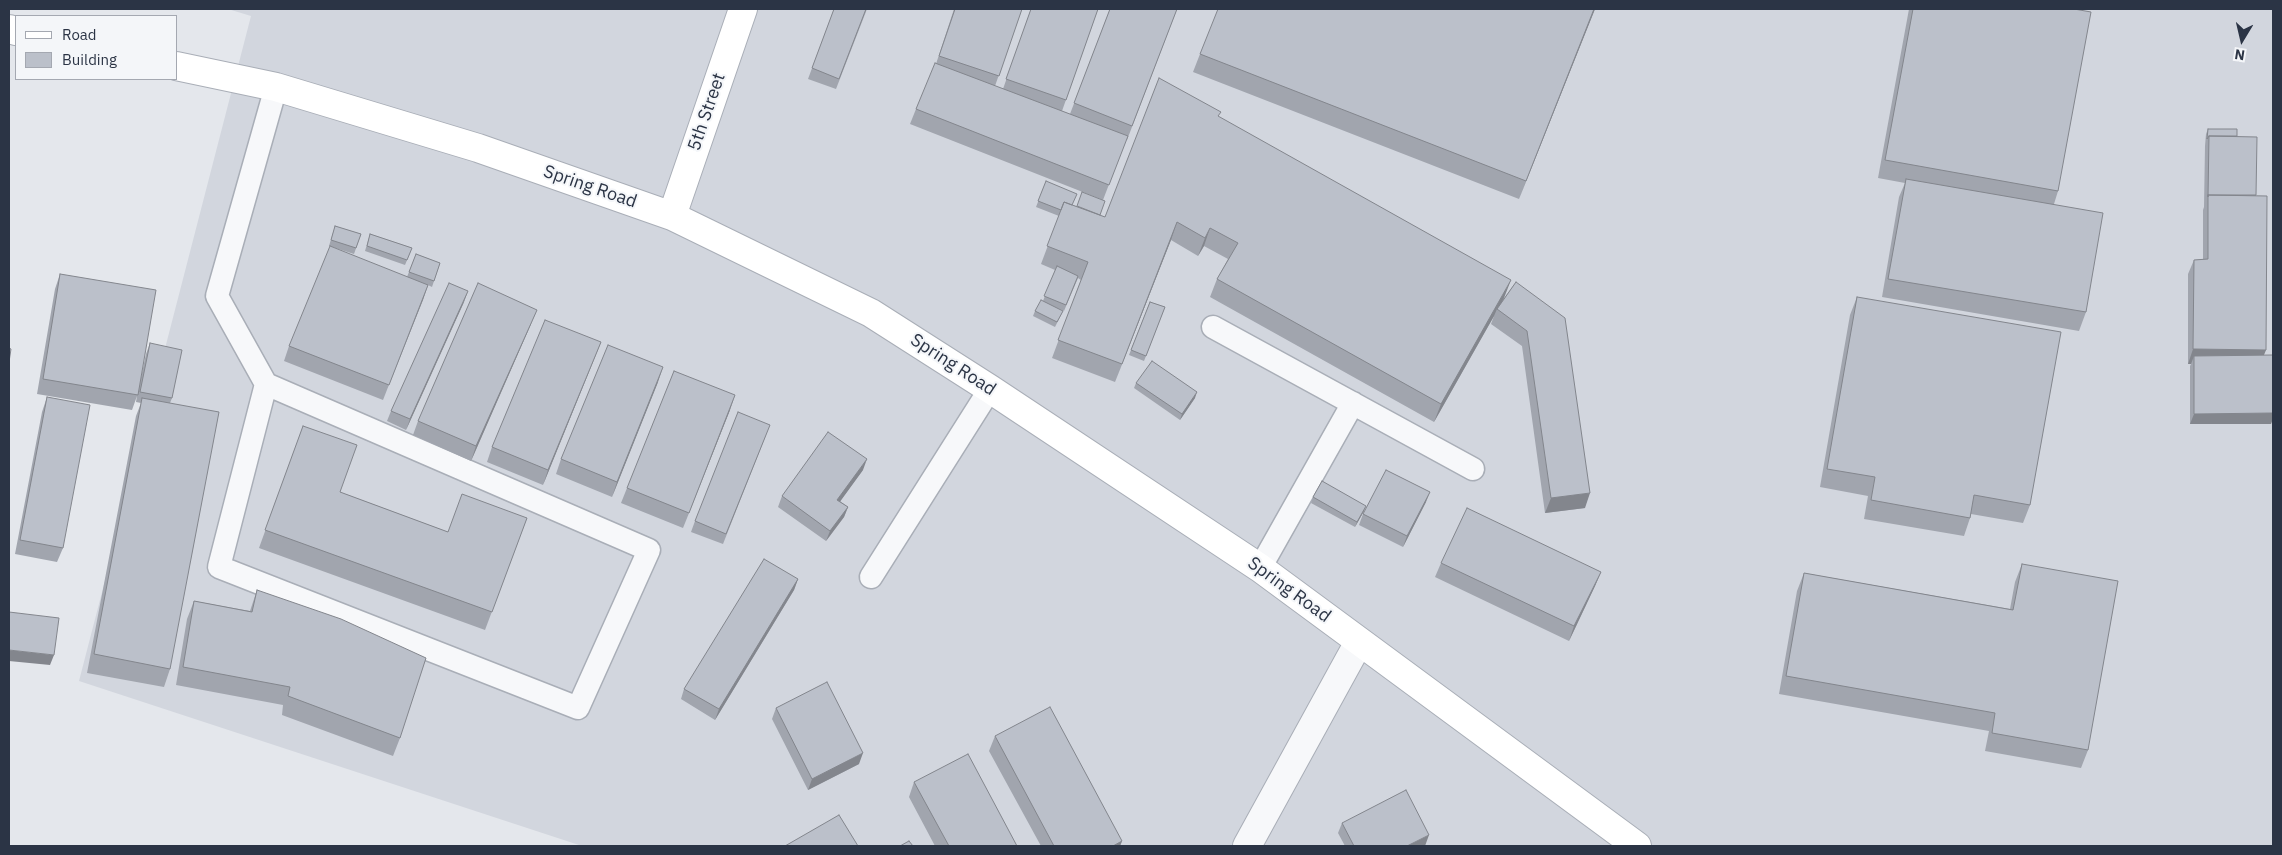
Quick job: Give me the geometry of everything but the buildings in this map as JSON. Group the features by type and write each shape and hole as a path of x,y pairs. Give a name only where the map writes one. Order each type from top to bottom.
{"main road":[{"name":"5th Street","path":"672,216 743,9"},
{"name":"Spring Road","path":"178,66 276,87 478,148 672,216 870,312 1260,568 1637,846"}],"street":[{"path":"1247,846 1359,642"}],"lane":[{"path":"266,384 219,568 578,708 649,550 266,384 217,296 276,87"},
{"path":"1213,327 1473,469"},
{"path":"871,577 990,389"},
{"path":"1260,568 1353,403"}],"shaded area":[{"path":"228,9 2273,9 2273,846 582,846 79,681 251,16"}]}
